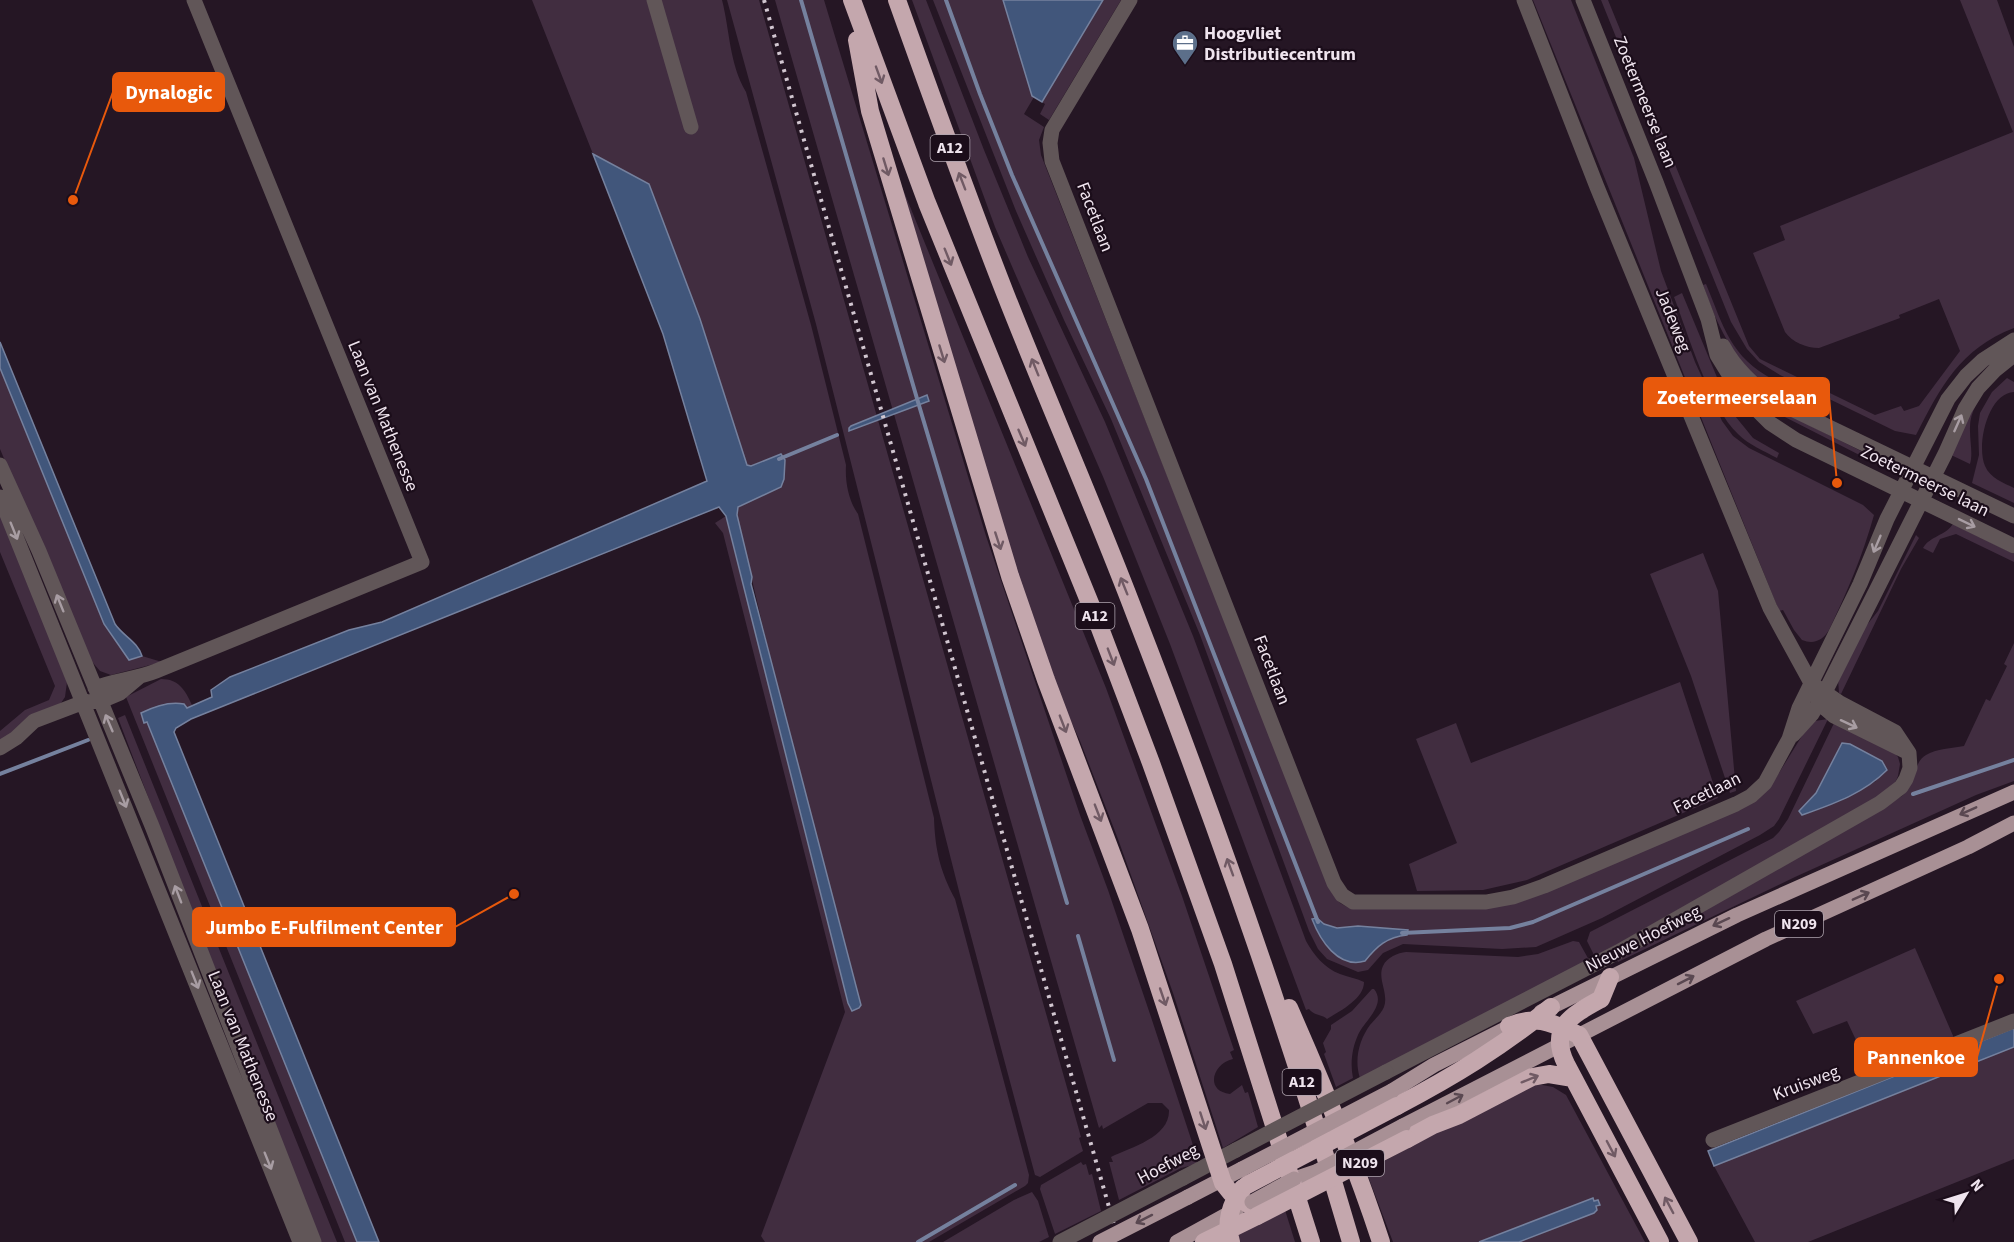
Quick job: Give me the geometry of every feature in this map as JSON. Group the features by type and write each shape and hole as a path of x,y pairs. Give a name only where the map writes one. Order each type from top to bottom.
{"highway":[{"name":"A12","path":"851,0 870,111 985,500 1046,680 1147,948 1216,1161"},
{"name":"A12","path":"851,0 927,203 1102,633 1178,835 1262,1080 1311,1242"},
{"name":"A12","path":"897,0 981,231 1134,609 1183,739 1249,922 1304,1088 1351,1242"},
{"name":"A12","path":"1249,922 1317,1071 1381,1242"},
{"name":"N209","path":"1509,1026 1521,1021 1546,1021 1567,1036 1576,1014 1593,995 1602,999 1613,976"},
{"name":"N209","path":"1201,1236 1229,1237 1244,1198 1394,1098 1460,1072 1515,1036 1551,1007"},
{"path":"1567,1036 1573,1078 1660,1242"},
{"path":"1567,1036 1689,1242"},
{"name":"N209","path":"1244,1198 1405,1132 1459,1115 1532,1077 1549,1074 1573,1078"},
{"path":"1216,1161 1227,1188 1244,1198 1229,1237"}],"main road":[{"name":"Nieuwe Hoefweg","path":"1613,976 1774,897 2014,792"},
{"name":"N209","path":"1177,1242 1201,1236 1244,1198 1309,1174 1405,1132 1567,1036 1606,1021 1766,939 1968,847 2014,823"},
{"name":"Nieuwe Hoefweg","path":"1244,1198 1298,1139 1394,1098 1434,1065 1509,1026 1551,1007 1593,995"},
{"name":"Hoefweg","path":"1100,1242 1222,1179"}],"street":[{"name":"Laan van Mathenesse","path":"98,694 115,680 139,678 422,562 194,0"},
{"path":"654,0 691,127"},
{"name":"Facetlaan","path":"1130,0 1052,130 1050,143 1052,161 1327,865 1337,889 1347,899 1359,903 1486,902 1527,892 1751,796 1765,783 1789,740 1799,708 1860,584 1887,519 1948,399 1966,376 1983,360 2014,340"},
{"name":"Jadeweg","path":"1524,0 1597,186 1770,608 1811,683 1822,697 1840,703 1895,732 1909,753"},
{"name":"Zoetermeerse laan","path":"1583,0 1708,319 1717,355 1750,404 1770,423 1796,440 2014,546"},
{"name":"Zoetermeerse laan","path":"1708,319 1730,357 1760,391 1799,413 2014,516"},
{"name":"Facetlaan","path":"1789,740 1812,714 1822,697 1934,476 1965,409 1978,388 2014,355"},
{"name":"Laan van Mathenesse","path":"0,465 39,551 156,837 314,1242"},
{"name":"Laan van Mathenesse","path":"0,496 300,1242"},
{"path":"0,748 34,722 98,694"},
{"name":"Nieuwe Hoefweg","path":"1293,1121 1608,957 1880,803 1901,787 1906,779 1910,768 1909,753"},
{"name":"Kruisweg","path":"1713,1140 2014,1021"},
{"name":"Hoefweg","path":"1060,1242 1293,1121"}],"shaded area":[{"path":"532,0 722,0 736,70 746,92 811,325 846,465 848,490 858,514 934,818 939,860 955,899 1029,1175 1025,1186 929,1242 765,1242 761,1236 845,1012 723,533 715,523 726,516 848,1003 852,1011 737,515 738,507 781,487 785,460 780,454 751,466 747,465 700,319 649,184 593,154"},
{"path":"727,0 759,0 1081,1137 1079,1138 1083,1151 1040,1177 1035,1175 960,895 816,324"},
{"path":"775,0 824,0 986,536 1192,1142 1197,1164 1181,1168 1119,1200 1109,1162 1113,1162 1111,1157 1157,1134 1168,1119 1169,1110 1162,1103 1148,1103 1103,1129 1102,1125 1099,1128"},
{"path":"912,0 926,0 1028,257 1105,422 1193,636 1306,941 1324,965 1340,974 1364,982 1356,999 1327,1019 1309,1009 1306,1010 1170,644 1104,479 995,227"},
{"path":"933,0 1121,0 1049,120 1040,114 1045,104 1034,97 1024,114 1044,127 1039,140 1041,155 1331,891 1340,903 1349,908 1485,908 1774,781 1805,731 1815,721 1828,719 1774,826 1602,918 1536,947 1502,949 1403,944 1383,953 1368,970 1358,972 1327,959 1318,949 1309,931 1200,635 1111,419 1016,211"},
{"path":"1533,0 1571,0 1634,158 1661,271 1695,362 1722,421 1733,436 1749,448 1863,505 1874,515 1860,559 1842,602 1829,630 1818,641 1802,640 1783,610 1779,611"},
{"path":"1601,0 1608,0 1749,346 1760,359 1875,415 1901,406 1904,411 1919,406 1960,351 1939,299 1899,315 1900,318 1819,348 1809,347 1795,341 1785,332 1753,253 1785,240 1780,226 2013,132 1960,0 1997,0 2014,47 2014,328 1979,347 1954,371 1934,401 1916,435 1895,431 1780,375 1759,362 1747,349 1731,322"},
{"path":"887,150 1106,688 1182,896 1234,1050 1230,1052 1233,1059 1216,1071 1214,1083 1222,1092 1230,1094 1242,1085 1245,1093 1248,1092 1258,1127 1223,1148 1173,993 1118,839 1080,741 1041,655"},
{"path":"1706,284 1730,340 1738,351 1759,371 1774,380 1772,386 1789,394 1792,389 1798,392 1795,396 1777,394 1744,364 1720,327 1703,285"},
{"path":"1682,293 1731,411 1753,438 1779,453 1777,458 1742,438 1718,407 1701,370 1674,297"},
{"path":"0,368 104,624 129,660 142,656 162,662 111,675 100,671 88,657 0,449"},
{"path":"1736,372 1777,409 1881,461 1879,465 1773,411 1753,394"},
{"path":"2007,378 2014,382 2014,392 1997,401 1991,410 1983,434 1982,446 1985,466 1990,474 2014,488 2014,503 1972,483 1979,455 1980,413 1992,392"},
{"path":"1989,384 1975,406 1971,418 1970,464 1951,455 1973,402"},
{"path":"0,508 67,682 65,697 61,703 0,744 0,731 25,710 49,700 55,686 0,552"},
{"path":"1953,524 2014,554 2014,562 1956,534 1940,539 1933,553 1923,548"},
{"path":"1916,535 1919,538 1901,569 1841,694 1838,679 1862,631 1878,611"},
{"path":"1703,553 1718,591 1736,791 1730,793 1691,676 1650,574"},
{"path":"2014,643 2014,781 1976,795 1795,877 1618,962 1617,960 1902,796 1922,758 1934,751 1964,746 1986,699 1990,701 2007,666 2004,664"},
{"path":"161,679 181,686 192,705 186,708 174,704 163,704 141,713 145,723 147,722 357,1242 345,1242 126,697"},
{"path":"1680,682 1718,798 1527,880 1483,890 1417,891 1409,864 1457,843 1416,739 1456,723 1471,763"},
{"path":"125,715 337,1242 318,1242 118,718"},
{"path":"1835,721 1893,751 1898,757 1900,764 1895,783 1880,796 1595,957 1587,941 1590,932 1773,838 1788,819","holes":["1842,743 1876,781 1845,799 1802,815 1799,811 1816,793"]},
{"path":"1573,941 1579,942 1589,960 1360,1078 1357,1064 1360,1044 1366,1031 1384,1007 1383,966 1396,954 1406,952 1518,957 1538,954"},
{"path":"1915,948 1954,1038 1871,1072 1847,1021 1813,1034 1796,1001"},
{"path":"1372,989 1378,1001 1356,1040 1352,1062 1353,1078 1336,1087 1324,1054 1326,1052 1323,1043 1331,1025 1352,1011"},
{"path":"2014,1047 2014,1159 1808,1242 1755,1242 1714,1166"},
{"path":"1537,1084 1553,1087 1566,1095 1645,1242 1519,1242 1594,1213 1596,1206 1599,1205 1598,1200 1594,1202 1593,1198 1479,1242 1393,1242 1366,1171 1412,1146 1411,1142"},
{"path":"1081,1162 1083,1165 1086,1164 1089,1175 1092,1174 1101,1211 1055,1234 1040,1189 1041,1185"},
{"path":"1032,1192 1038,1201 1049,1237 1039,1242 943,1242 1014,1200"},
{"path":"1285,1210 1295,1242 1239,1242 1236,1234"}],"water":[{"path":"1003,0 1103,0 1042,102 1032,96"},
{"path":"593,154 649,184 700,319 747,465 751,466 781,454 785,460 781,487 738,507 737,515 752,577 751,584 861,1005 852,1011 848,1003 726,516 719,507 191,719 176,728 174,732 379,1242 357,1242 147,722 144,723 141,713 167,704 184,704 187,708 212,697 211,690 230,677 349,630 382,622 707,481 663,334"},
{"path":"0,342 115,624 137,647 142,656 129,660 104,624 0,368"},
{"path":"927,395 929,401 849,431 851,426"},
{"path":"1842,743 1850,744 1882,761 1887,770 1858,792 1802,815 1799,811 1816,793"},
{"path":"1317,918 1324,924 1337,928 1358,926 1408,930 1407,935 1383,943 1365,961 1346,961 1338,957 1325,944 1312,919"},
{"path":"2014,1028 2014,1047 1714,1166 1708,1151"},
{"path":"1593,1198 1594,1201 1598,1200 1600,1205 1596,1206 1597,1210 1594,1213 1519,1242 1479,1242"}],"waterway":[{"path":"801,0 1067,903"},
{"path":"946,0 1012,175 1146,479 1318,922"},
{"path":"779,459 837,435"},
{"path":"0,774 88,740"},
{"path":"1913,794 2014,760"},
{"path":"1402,933 1510,928 1533,922 1748,829"},
{"path":"1078,936 1114,1060"},
{"path":"918,1242 1015,1185"}],"railway":[{"path":"764,0 1119,1242"}],"place":[{"name":"Hoogvliet Distributiecentrum","path":"1185,66"},
{"name":"Dynalogic","path":"73,200"},
{"name":"Zoetermeerselaan","path":"1837,483"},
{"name":"Jumbo E-Fulfilment Center","path":"514,894"},
{"name":"Pannenkoe","path":"1999,979"}]}
